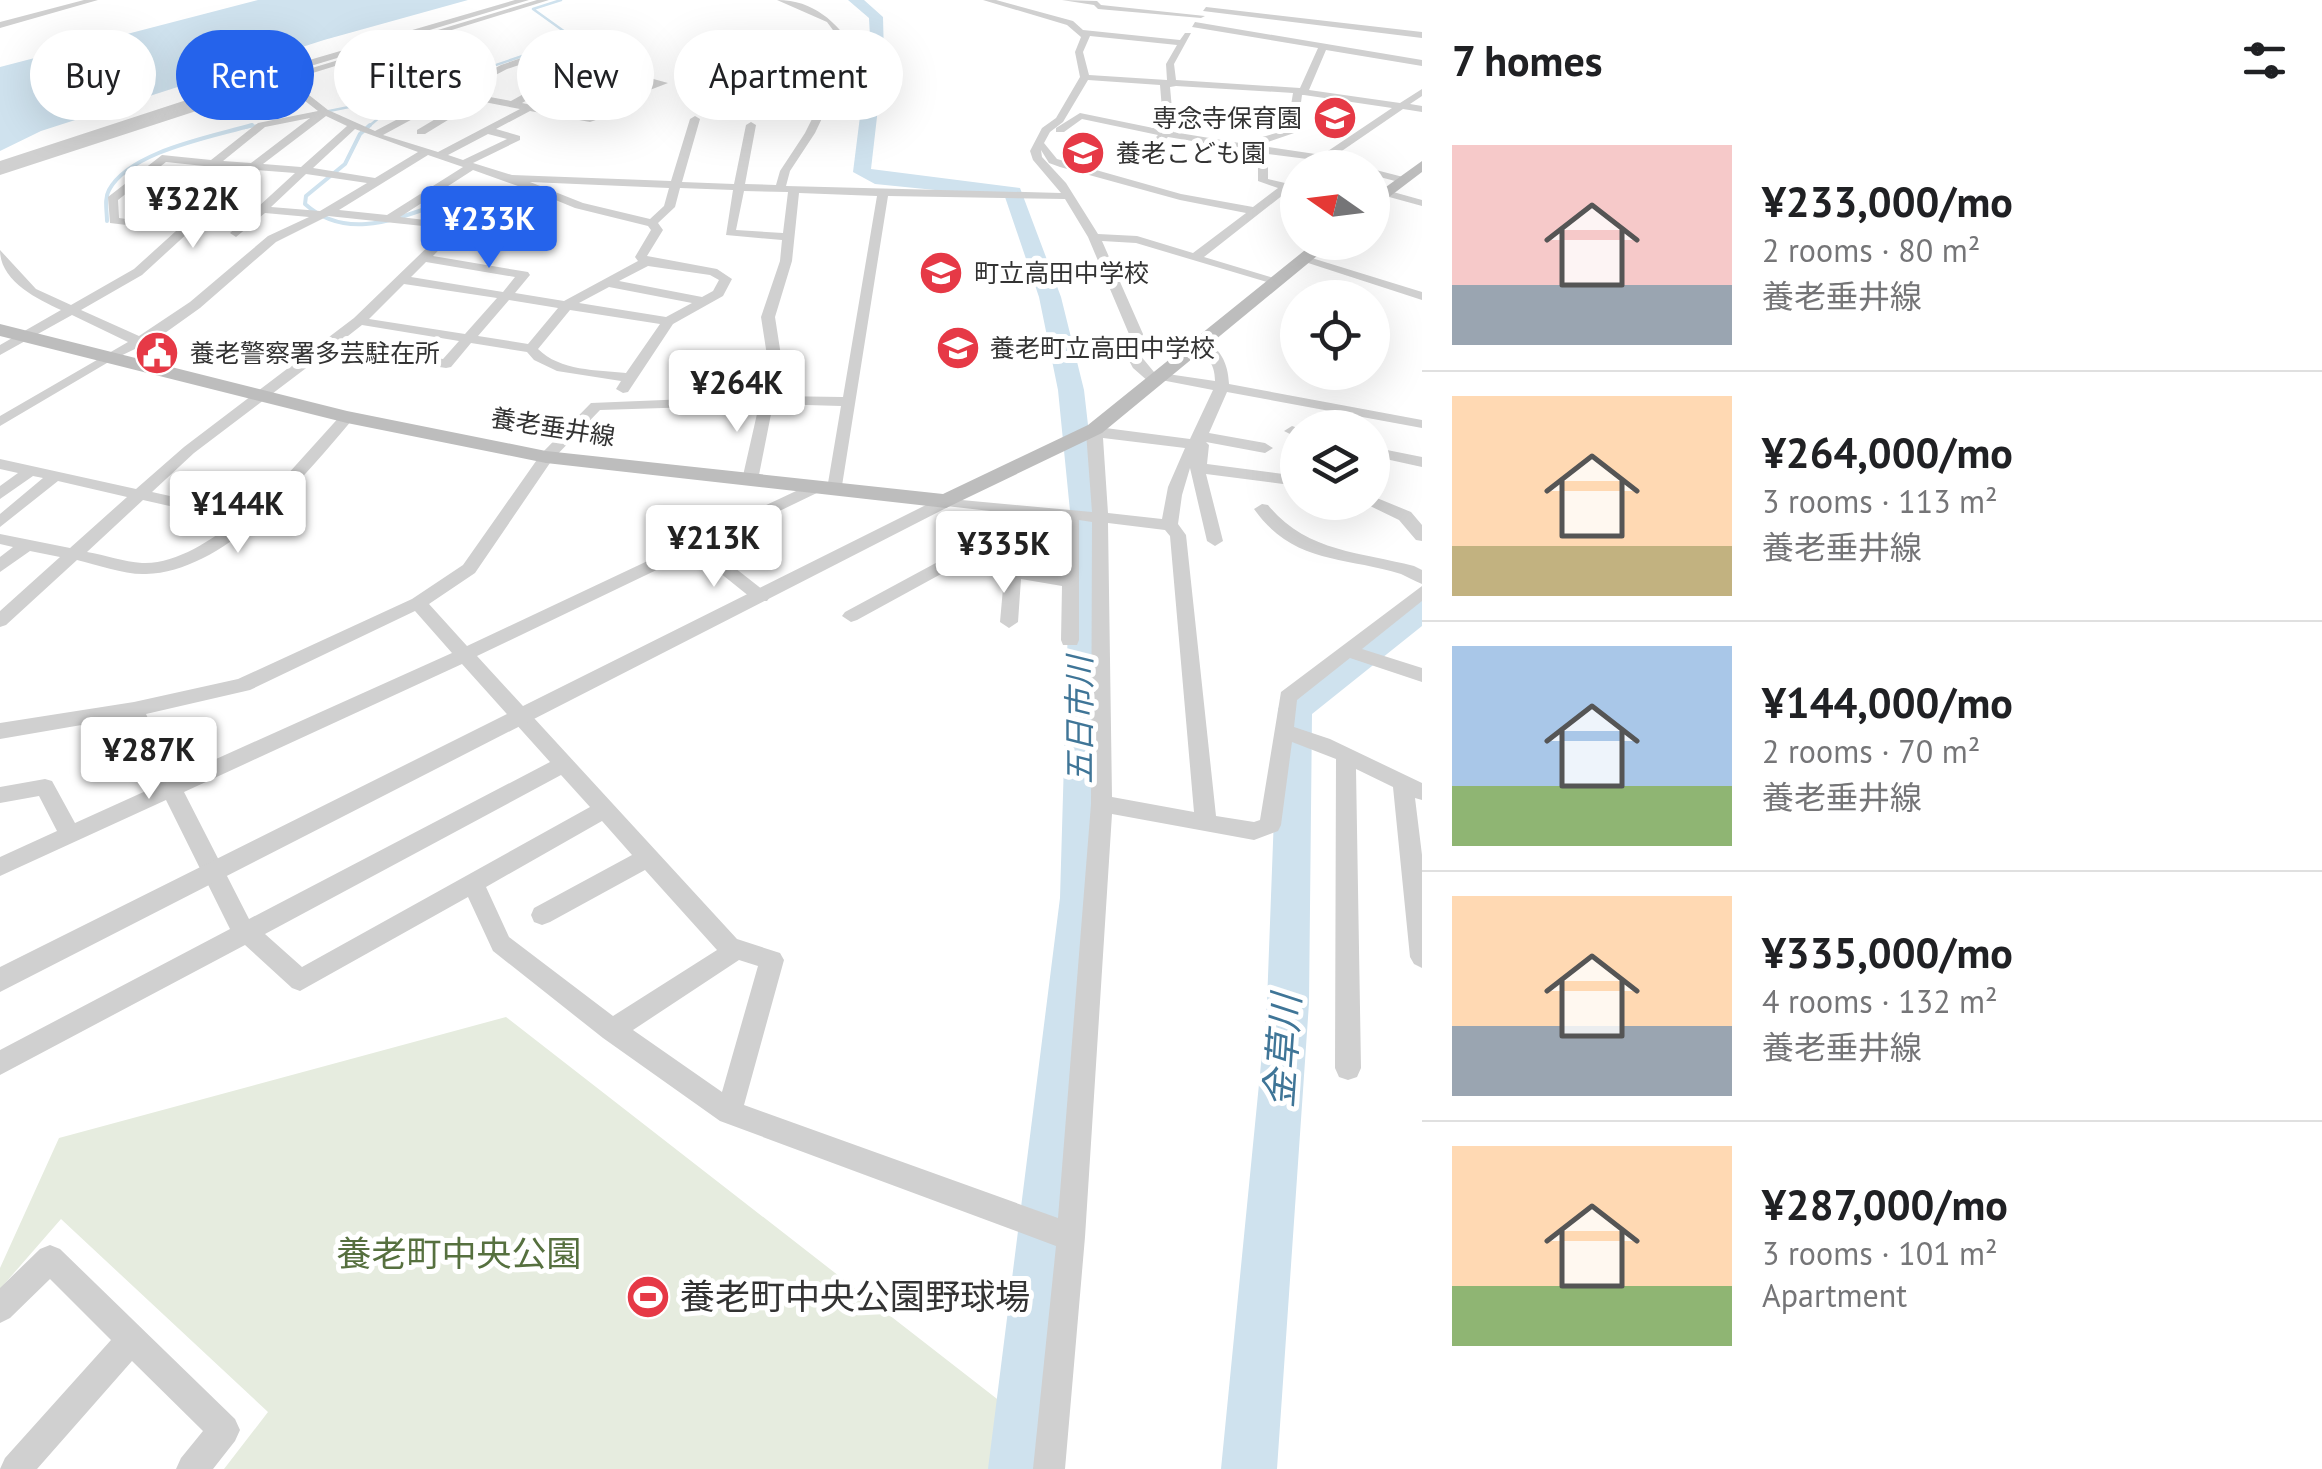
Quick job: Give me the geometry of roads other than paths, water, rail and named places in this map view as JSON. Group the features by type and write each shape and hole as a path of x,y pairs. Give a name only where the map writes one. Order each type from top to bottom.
{"main road":[{"path":"1390,190 1422,165"},
{"path":"946,501 1084,435 1304,260"},
{"name":"養老垂井線","path":"0,330 256,396 546,457 946,501"}],"street":[{"path":"65,7 84,0"},
{"path":"0,25 94,0"},
{"path":"0,169 292,69 526,0"},
{"path":"314,71 545,0"},
{"path":"750,480 775,362 768,316 786,260 785,171 810,132 850,50 830,20 781,0"},
{"path":"987,0 1056,18"},
{"path":"1066,0 1096,3 1098,7 1205,8 1422,35"},
{"path":"1268,38 1284,0"},
{"path":"1009,1 1084,32 1182,43"},
{"path":"1205,8 1268,38 1422,63"},
{"path":"1137,164 1176,124 1167,110 1170,64 1205,8"},
{"path":"1084,32 1086,42 1079,52 1086,77 1060,120 1039,140 1037,158 1069,196 1094,237 1136,334 1134,354 1138,365 1156,377 1422,424"},
{"path":"1280,183 1264,181 1263,140 1292,132 1301,91 1323,47"},
{"path":"509,79 517,74"},
{"path":"1086,77 1301,91 1422,109"},
{"path":"1336,150 1422,92"},
{"path":"497,102 517,106"},
{"path":"512,105 517,102"},
{"path":"314,104 376,135 511,178 540,192 652,223 657,230 642,257 646,262"},
{"path":"136,224 210,162 262,125 325,112"},
{"path":"0,351 138,272 253,167 325,112"},
{"path":"0,169 176,114"},
{"path":"0,422 195,305 272,239 517,114"},
{"path":"1039,140 1054,135 1080,116 1280,152"},
{"path":"376,135 407,120"},
{"path":"421,132 440,120"},
{"path":"652,223 669,208 695,120"},
{"path":"236,232 354,125"},
{"path":"751,125 730,233 788,236"},
{"path":"394,127 437,135"},
{"path":"387,220 467,164 516,138 486,130"},
{"path":"1039,140 1053,161 1064,165 1180,197 1255,211"},
{"path":"185,228 114,222 112,199 165,158 340,174 377,182"},
{"path":"1390,177 1403,180"},
{"path":"511,178 1069,196"},
{"path":"0,621 256,396 359,321 450,232 540,192"},
{"path":"0,867 826,488 850,402 883,193"},
{"path":"1196,258 1280,194"},
{"path":"1390,194 1422,203"},
{"path":"211,205 425,223 450,232"},
{"path":"1094,237 1137,240 1276,283"},
{"path":"0,254 6,267 32,292 138,340"},
{"path":"325,345 446,364 524,275 425,258"},
{"path":"1312,260 1422,296"},
{"path":"531,349 568,304 646,262 713,272 726,279 718,293 668,321 614,403"},
{"path":"403,280 668,321"},
{"path":"607,283 704,301"},
{"path":"359,321 531,349 536,357 560,366 630,378"},
{"path":"1170,525 1177,483 1222,388 1223,374 1208,347 1200,342"},
{"path":"0,730 134,709 243,684 418,603 470,569 546,457 578,420 596,406 769,400 850,402"},
{"path":"0,539 145,569 168,566 220,540 250,519 347,417"},
{"path":"1048,1469 1071,1237 1102,804 1100,517 1084,435 1198,439 1265,448"},
{"path":"1198,439 1202,445 1198,468 1201,494 1214,541"},
{"path":"1390,455 1422,462"},
{"path":"0,464 250,519"},
{"path":"1198,468 1280,479"},
{"path":"0,494 31,470"},
{"path":"0,522 56,476"},
{"path":"0,980 946,501 1016,517 1071,514 1170,525 1178,535 1206,823"},
{"path":"1262,509 1280,530 1304,544 1408,570 1422,578"},
{"path":"1390,509 1405,516 1422,536"},
{"path":"1070,640 1071,514"},
{"path":"852,616 950,562 1016,517"},
{"path":"1009,622 1016,517"},
{"path":"0,566 28,544"},
{"path":"698,546 761,596"},
{"path":"950,562 1071,582"},
{"path":"1102,804 1254,831 1270,824 1293,735 1288,697 1422,592"},
{"path":"418,603 646,858 733,948 772,960 729,1112"},
{"path":"1348,651 1422,675"},
{"path":"134,709 211,874 248,932 300,980 603,810"},
{"path":"1293,735 1412,786 1422,957"},
{"path":"1346,755 1348,1068"},
{"path":"0,1063 562,765"},
{"path":"0,794 46,787 70,835"},
{"path":"542,914 646,858"},
{"path":"474,884 501,944 612,1030 729,1112 1071,1237"},
{"path":"612,1030 730,955 733,948"},
{"path":"0,1308 50,1259 224,1430 192,1469"},
{"path":"16,1469 131,1340"}],"water":[{"path":"258,0 468,0 360,30 334,30 334,37 314,43 314,30 176,30 176,88 156,94 156,30 142,30"},
{"path":"30,59 30,120 75,120 0,151 0,67"}],"waterway":[{"path":"244,128 404,96 570,40 572,37 533,9 561,0"},
{"name":"五日市川","path":"855,0 876,17 877,37 862,172 875,178 1013,192 1050,297 1080,447 1085,521 1080,898 1016,1469"},
{"path":"367,128 376,120"},
{"path":"107,221 109,190 135,165 173,147 252,125"},
{"path":"370,125 360,134 345,164 306,196 305,204 338,222 355,224 391,220 445,202"},
{"name":"金草川","path":"1367,652 1422,610"},
{"name":"金草川","path":"1249,1469 1288,1003 1295,709 1357,661"}],"place":[{"name":"専念寺保育園","path":"1335,118"},
{"name":"養老こども園","path":"1083,153"},
{"name":"町立高田中学校","path":"941,273"},
{"name":"養老町立高田中学校","path":"958,348"},
{"name":"養老警察署多芸駐在所","path":"157,353"},
{"name":"養老町中央公園野球場","path":"648,1297"}],"park label":[{"name":"養老町中央公園","path":"459,1254"}]}
